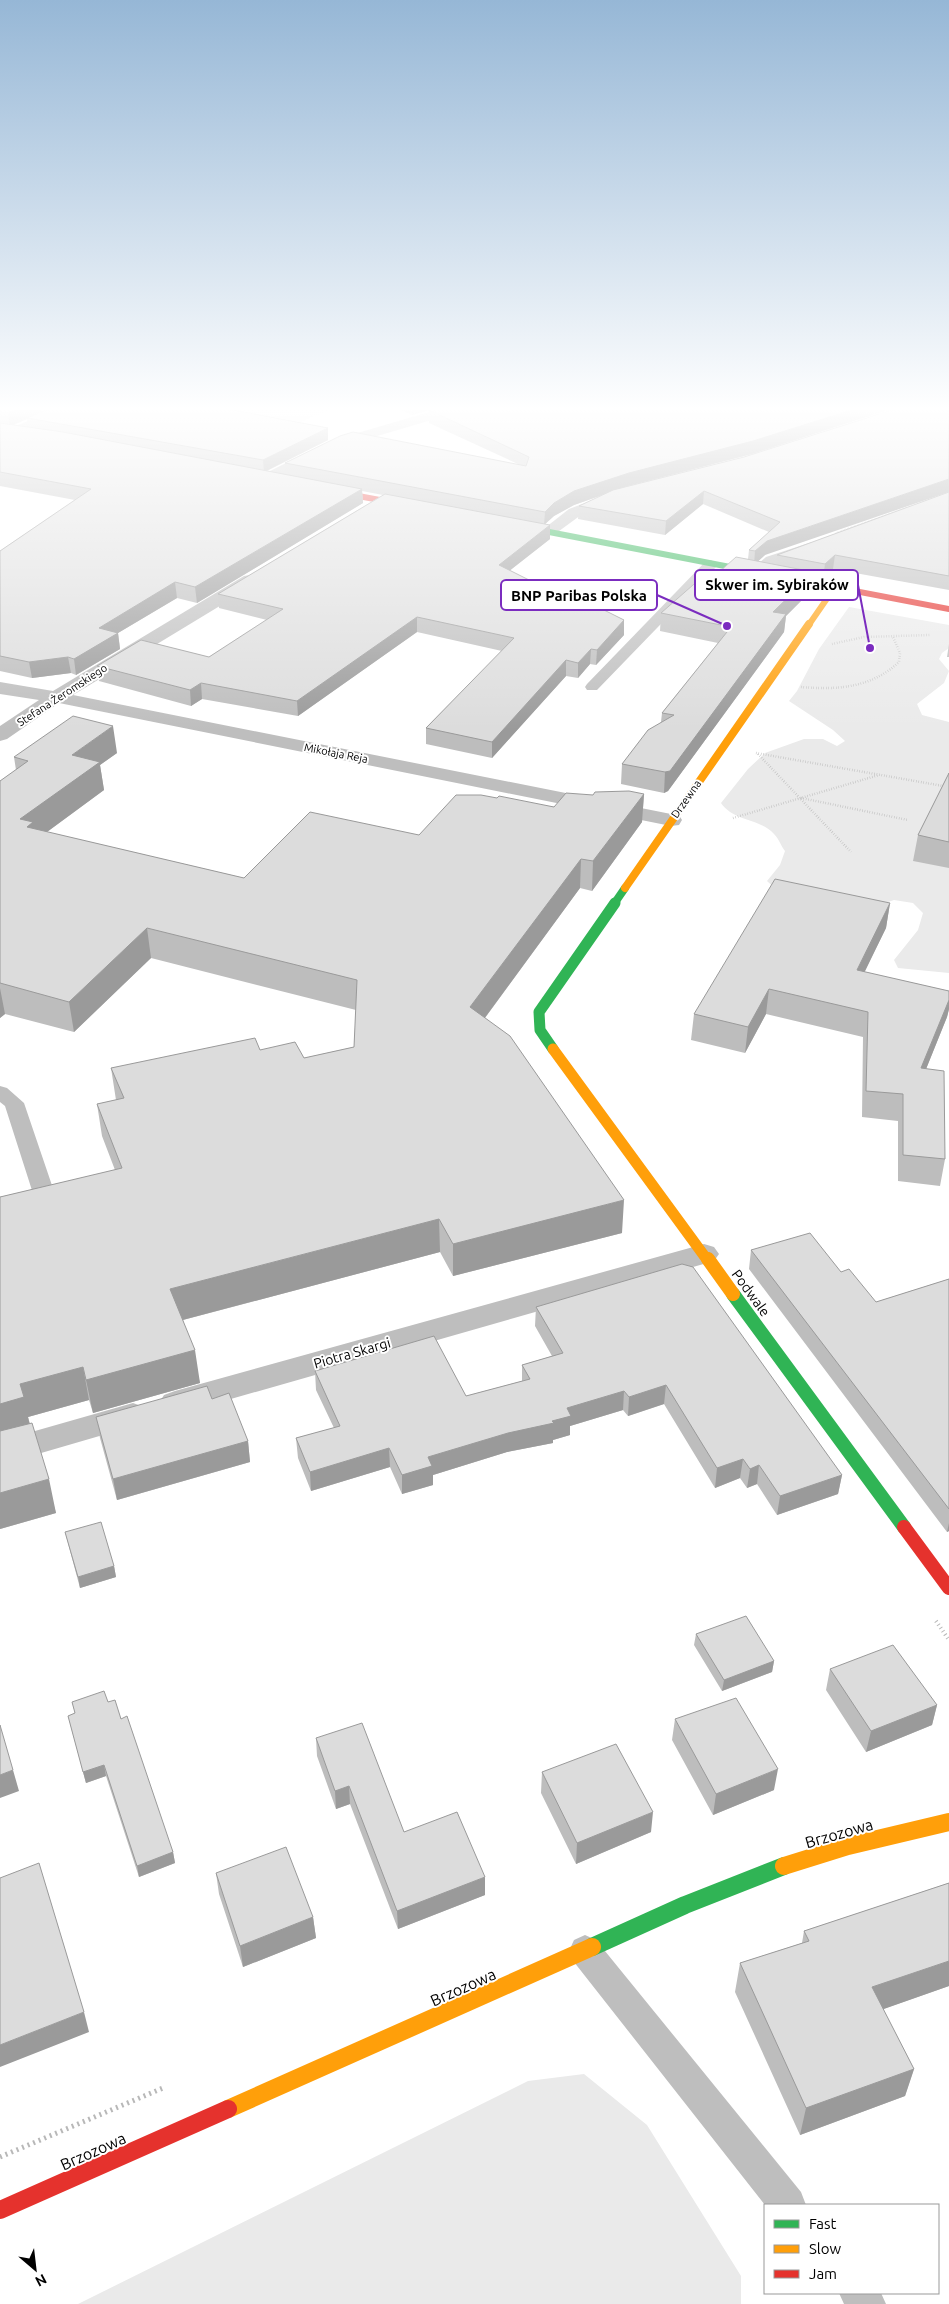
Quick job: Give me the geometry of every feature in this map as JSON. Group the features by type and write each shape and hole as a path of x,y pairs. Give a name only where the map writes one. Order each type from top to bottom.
{"street":[{"path":"549,531 570,516"},
{"path":"498,522 949,609"},
{"path":"757,572 772,561 828,538"},
{"name":"Stefana Żeromskiego","path":"0,735 56,697 266,570"},
{"name":"Drzewna","path":"539,1012 834,587"},
{"name":"Mikołaja Reja","path":"0,688 56,697 671,820"},
{"name":"Podwale","path":"539,1012 540,1030 949,1588"},
{"name":"Piotra Skargi","path":"0,1453 704,1254"},
{"name":"Brzozowa","path":"0,2210 662,1914 789,1864 888,1836 949,1822"}],"lane":[{"path":"592,687 712,564"},
{"path":"0,1092 14,1103 48,1206"},
{"path":"585,1950 787,2204"},
{"path":"859,2294 867,2304"}],"path":[{"path":"828,538 887,516"},
{"path":"828,644 864,637 937,634"},
{"path":"795,687 837,688 857,686 880,678 899,662 900,653 893,637"},
{"path":"751,752 949,787"},
{"path":"758,754 851,852"},
{"path":"733,818 880,775"},
{"path":"800,798 908,820"},
{"path":"932,1616 949,1640"}],"shaded area":[{"path":"849,607 949,625 949,648 942,653 939,659 949,671 944,683 917,704 922,715 949,722 949,973 898,968 894,960 918,930 923,913 913,903 894,900 873,907 779,892 767,881 780,865 785,851 777,838 762,825 733,814 721,803 748,769 765,753 804,739 823,739 837,746 845,741 833,730 789,701 797,691 819,649"},
{"path":"584,2074 647,2125 741,2276 741,2304 78,2304 528,2081"}],"building":[{"path":"52,516 317,516 195,587 175,582 99,628 118,633 74,659 68,657 29,662 0,656 0,551"},
{"path":"349,516 500,516 550,525 499,565 555,593 564,590 624,620 597,650 591,649 578,663 566,660 492,742 426,728 514,638 417,617 297,701 201,683 190,690 97,666 141,640 209,657 283,609 218,594"},
{"path":"634,516 673,516 666,521"},
{"path":"764,516 842,516 767,541 755,551 749,550 780,522"},
{"path":"885,516 949,516 949,576 835,555 825,564 777,555"},
{"path":"736,557 814,572 773,612 786,614 670,771 665,772 622,764 648,730 674,715 662,713 731,627 661,613 701,578 706,579 713,573 717,574"},
{"path":"73,716 113,726 72,755 100,762 20,819 33,822 27,827 244,878 310,812 419,835 456,795 481,795 497,798 499,796 554,807 566,793 593,795 595,792 629,791 644,794 593,861 581,859 470,1007 510,1036 624,1200 453,1244 439,1219 170,1289 195,1350 86,1380 83,1367 20,1384 24,1397 0,1404 0,1197 122,1168 97,1104 124,1098 111,1068 255,1038 260,1050 295,1042 304,1058 354,1047 357,980 147,928 69,1002 0,983 0,781 28,761 14,757"},
{"path":"949,773 949,842 918,835"},
{"path":"775,879 890,903 857,970 949,991 949,1000 921,1068 944,1071 945,1159 903,1155 903,1094 866,1091 868,1012 769,989 748,1027 694,1014"},
{"path":"810,1233 841,1272 849,1269 876,1302 949,1279 949,1509 751,1250"},
{"path":"682,1264 693,1267 842,1475 780,1496 759,1465 750,1469 743,1459 717,1468 666,1385 629,1397 624,1391 567,1408 571,1416 552,1421 554,1423 508,1433 428,1457 432,1466 402,1475 389,1448 310,1472 296,1438 340,1426 315,1371 434,1336 466,1396 530,1379 522,1365 563,1353 536,1307"},
{"path":"207,1386 212,1399 229,1393 248,1441 113,1479 96,1417"},
{"path":"32,1423 49,1479 0,1493 0,1431"},
{"path":"101,1522 114,1566 78,1577 65,1532"},
{"path":"746,1616 774,1661 724,1680 696,1634"},
{"path":"893,1645 937,1705 871,1731 830,1669"},
{"path":"104,1691 108,1702 115,1700 121,1719 127,1716 173,1852 137,1866 104,1765 83,1772 68,1716 75,1713 72,1702"},
{"path":"736,1698 778,1769 716,1794 675,1719"},
{"path":"362,1723 404,1832 457,1812 485,1877 397,1911 349,1786 335,1791 316,1738"},
{"path":"0,1725 13,1770 0,1775"},
{"path":"616,1744 653,1812 577,1843 542,1772"},
{"path":"286,1847 313,1917 240,1946 216,1873"},
{"path":"39,1863 84,2012 0,2045 0,1878"},
{"path":"949,1883 949,1961 872,1987 914,2069 806,2108 740,1963 809,1941 804,1931"}],"traffic: fast":[{"path":"513,525 761,573"},
{"path":"553,1049 540,1030 539,1012 625,888"},
{"path":"733,1294 904,1527"},
{"path":"592,1947 685,1905 784,1866"}],"traffic: slow":[{"path":"625,888 835,587"},
{"path":"553,1049 733,1294"},
{"path":"784,1866 848,1846 949,1822"},
{"path":"228,2109 592,1947"}],"traffic: jam":[{"path":"761,573 949,609"},
{"path":"904,1527 949,1588"},
{"path":"0,2210 228,2109"}],"place":[{"name":"BNP Paribas Polska","path":"727,626"},
{"name":"Skwer im. Sybiraków","path":"870,648"}]}
